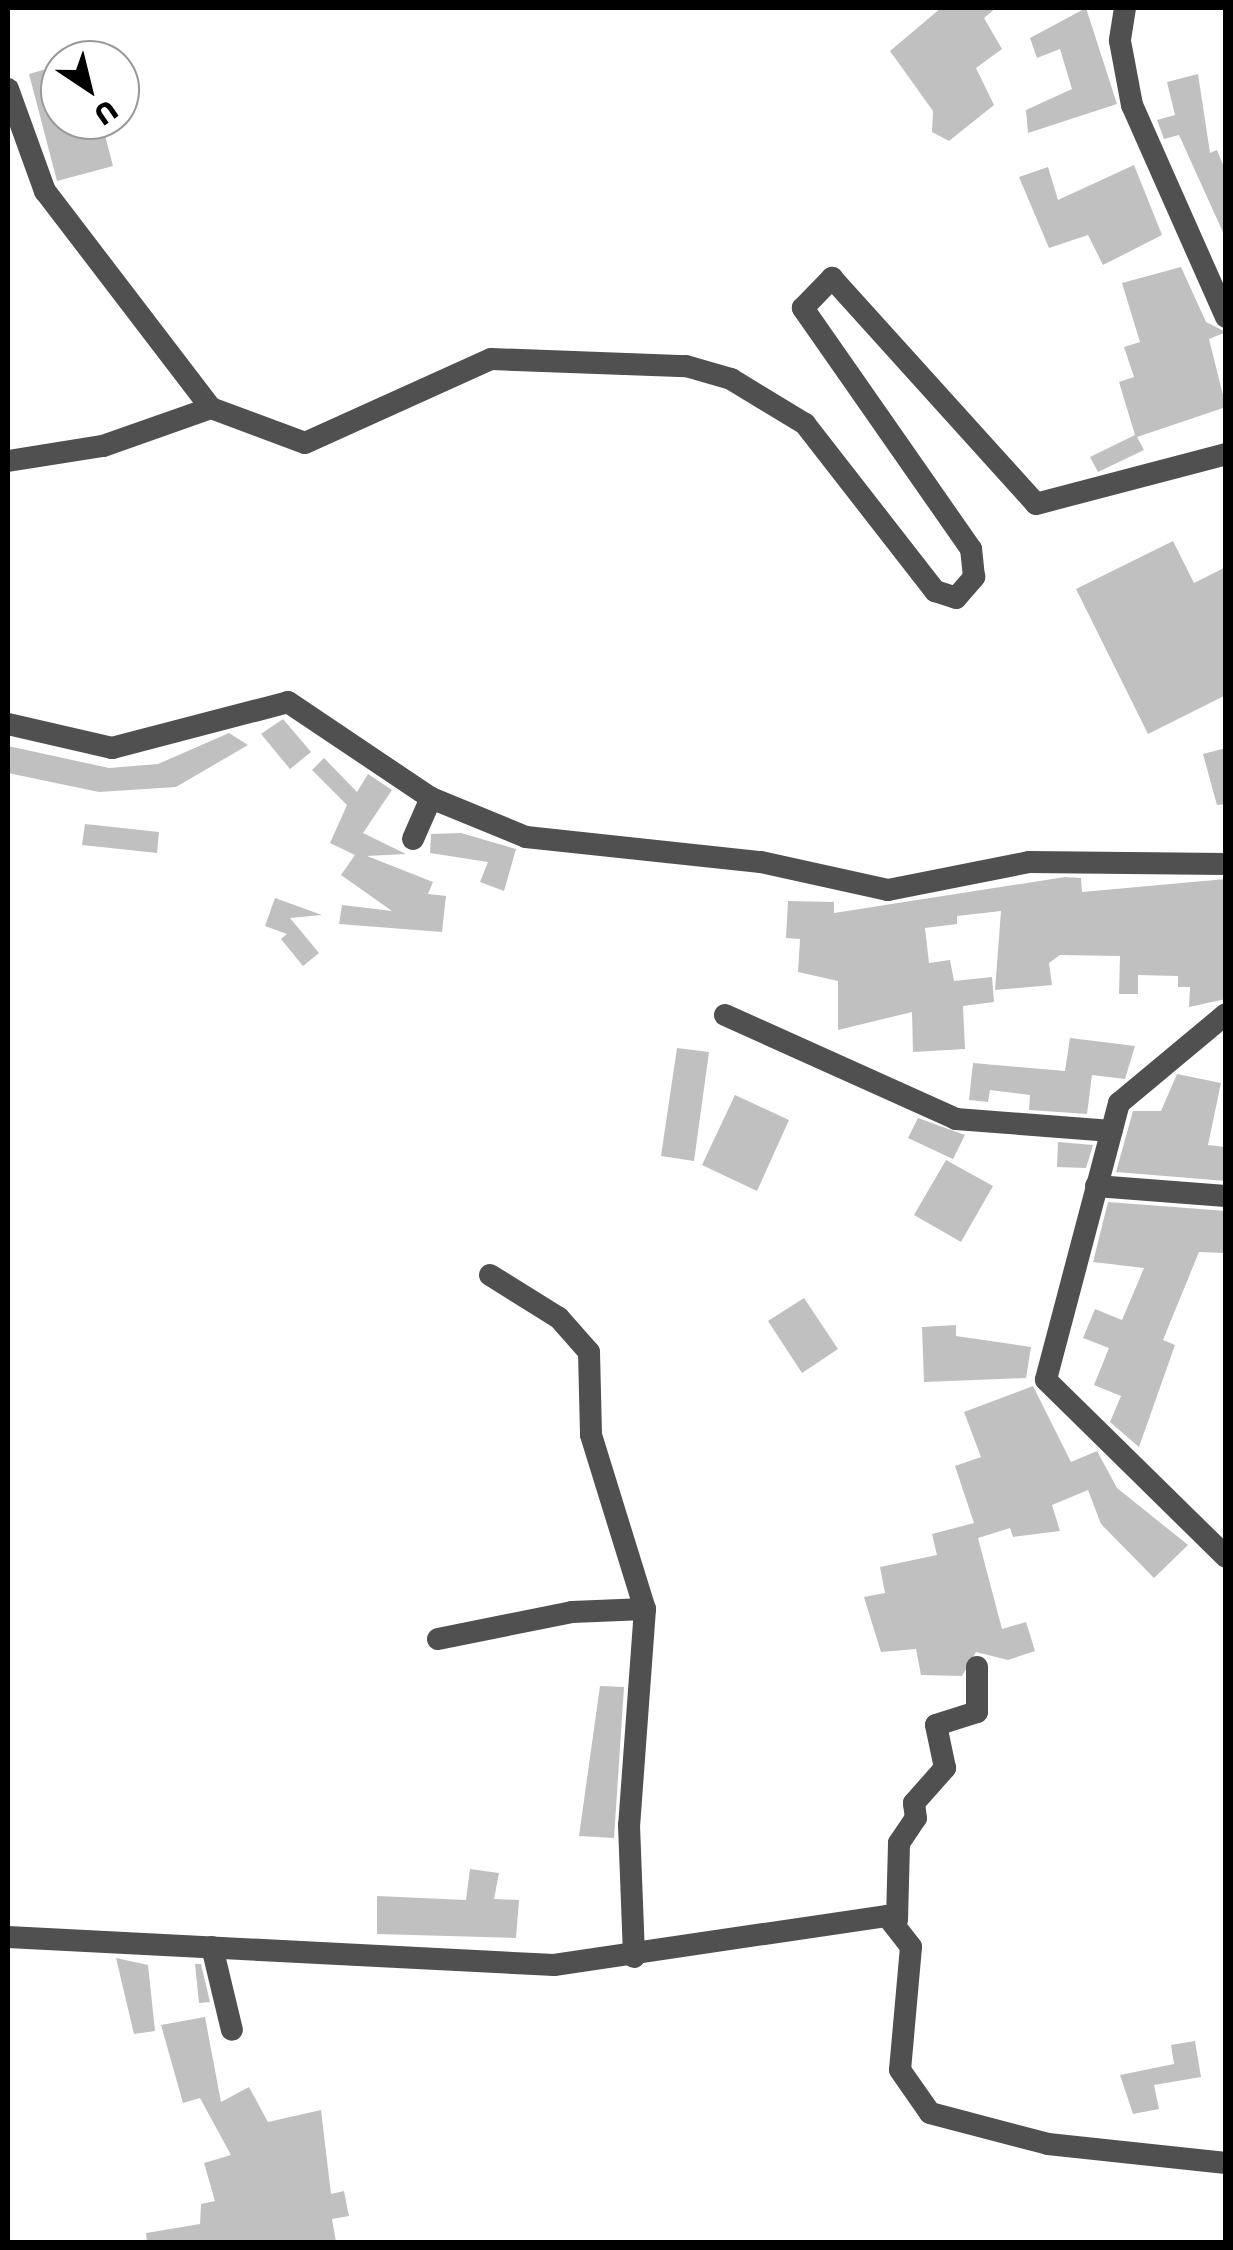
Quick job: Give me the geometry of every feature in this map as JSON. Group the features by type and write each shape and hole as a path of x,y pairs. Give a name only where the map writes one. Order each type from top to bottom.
{"street":[{"path":"1125,8 1120,40 1132,105 1222,303"},
{"path":"8,89 45,191 212,408 312,444 491,359 686,366 731,378 805,424 935,592 956,598 974,576 971,549 803,308 832,278 1036,504 1226,454"},
{"path":"8,461 103,446 212,408"},
{"path":"8,724 125,746 288,702 432,798 526,837 760,862 888,890 1030,862 1226,864"},
{"path":"413,839 432,798"},
{"path":"1226,1014 1134,1084 1112,1131 1046,1380 1226,1557"},
{"path":"726,1015 956,1119 1112,1131"},
{"path":"1096,1186 1226,1196"},
{"path":"490,1275 558,1318 590,1352 591,1434 646,1609 629,1825 634,1957"},
{"path":"438,1640 572,1612 646,1609"},
{"path":"976,1667 977,1712 936,1726 945,1768 914,1803 916,1818 900,1843 898,1920 911,1947 900,2070 930,2113 1048,2144 1226,2164"},
{"path":"8,1937 554,1964 634,1957 844,1918 898,1920"},
{"path":"212,1947 232,2030"}],"building":[{"path":"941,8 996,8 984,18 1002,49 976,68 994,105 949,141 932,132 933,111 890,51"},
{"path":"1086,8 1117,104 1028,133 1026,110 1072,89 1060,49 1037,58 1030,38"},
{"path":"40,71 40,116 29,74"},
{"path":"1198,74 1210,153 1217,150 1226,172 1226,239 1179,135 1164,139 1157,120 1175,115 1167,82"},
{"path":"46,140 106,140 113,166 57,181"},
{"path":"1134,165 1162,235 1103,265 1088,235 1049,248 1019,177 1048,167 1058,200"},
{"path":"1181,267 1206,322 1226,332 1209,339 1226,407 1137,437 1144,450 1098,472 1090,457 1135,435 1119,382 1134,377 1124,347 1140,342 1122,283"},
{"path":"1173,541 1194,583 1226,567 1226,695 1148,734 1076,589"},
{"path":"283,719 311,752 290,769 261,734"},
{"path":"229,733 248,745 176,787 99,792 8,773 8,746 109,768 158,764"},
{"path":"1226,748 1226,804 1217,805 1203,754"},
{"path":"324,758 357,792 368,774 392,790 363,833 406,854 367,856 433,882 428,894 446,896 442,932 339,924 342,905 392,911 341,875 355,855 330,843 347,805 312,770"},
{"path":"85,824 159,832 157,853 82,845"},
{"path":"461,833 516,849 504,891 480,882 488,862 430,853 431,834"},
{"path":"1065,877 1081,878 1082,892 1226,879 1226,999 1189,1007 1190,987 1178,987 1178,976 1138,975 1138,994 1119,994 1120,956 1060,955 1049,963 1052,985 995,990 1001,911 957,916 957,924 925,928 929,963 950,960 954,981 992,977 994,1002 963,1006 965,1049 913,1052 912,1012 838,1030 838,981 798,972 800,939 786,938 788,901 834,902 834,913"},
{"path":"275,898 322,915 290,918 319,953 303,966 281,939 287,934 265,926"},
{"path":"1070,1038 1135,1046 1125,1079 1092,1075 1087,1114 1029,1110 1030,1095 990,1090 988,1102 969,1100 973,1063 1065,1071"},
{"path":"677,1048 709,1052 694,1161 661,1156"},
{"path":"1177,1074 1221,1083 1208,1145 1226,1147 1226,1181 1116,1172 1133,1111 1161,1111"},
{"path":"735,1095 789,1120 757,1191 702,1165"},
{"path":"918,1118 965,1135 953,1159 908,1138"},
{"path":"1058,1142 1093,1145 1086,1168 1057,1167"},
{"path":"946,1160 993,1186 961,1242 914,1215"},
{"path":"1108,1202 1226,1211 1226,1253 1199,1252 1163,1340 1175,1345 1139,1447 1110,1422 1121,1396 1094,1385 1109,1348 1083,1338 1095,1309 1122,1320 1144,1268 1093,1262"},
{"path":"804,1298 838,1349 802,1373 768,1321"},
{"path":"956,1325 956,1336 1031,1347 1026,1378 924,1382 922,1327"},
{"path":"1033,1386 1071,1462 1097,1451 1117,1488 1188,1545 1154,1578 1101,1524 1088,1490 1052,1505 1060,1531 1013,1537 1010,1528 978,1538 1002,1629 1026,1622 1035,1651 1008,1660 976,1652 962,1676 921,1675 916,1649 881,1652 864,1597 885,1593 880,1567 937,1555 932,1534 974,1523 955,1466 981,1457 964,1412"},
{"path":"600,1686 624,1687 614,1838 579,1836"},
{"path":"470,1869 499,1873 494,1899 519,1900 516,1938 377,1934 377,1896 466,1900"},
{"path":"116,1958 148,1965 155,2031 134,2034"},
{"path":"195,1964 201,1964 210,2002 199,2003"},
{"path":"205,2017 221,2102 249,2087 268,2122 321,2110 331,2194 344,2191 349,2216 332,2219 336,2242 147,2242 146,2233 200,2224 201,2204 215,2201 204,2163 231,2155 200,2098 183,2103 161,2025"},
{"path":"1195,2041 1201,2077 1154,2085 1159,2109 1133,2114 1120,2075 1174,2064 1171,2045"}]}
